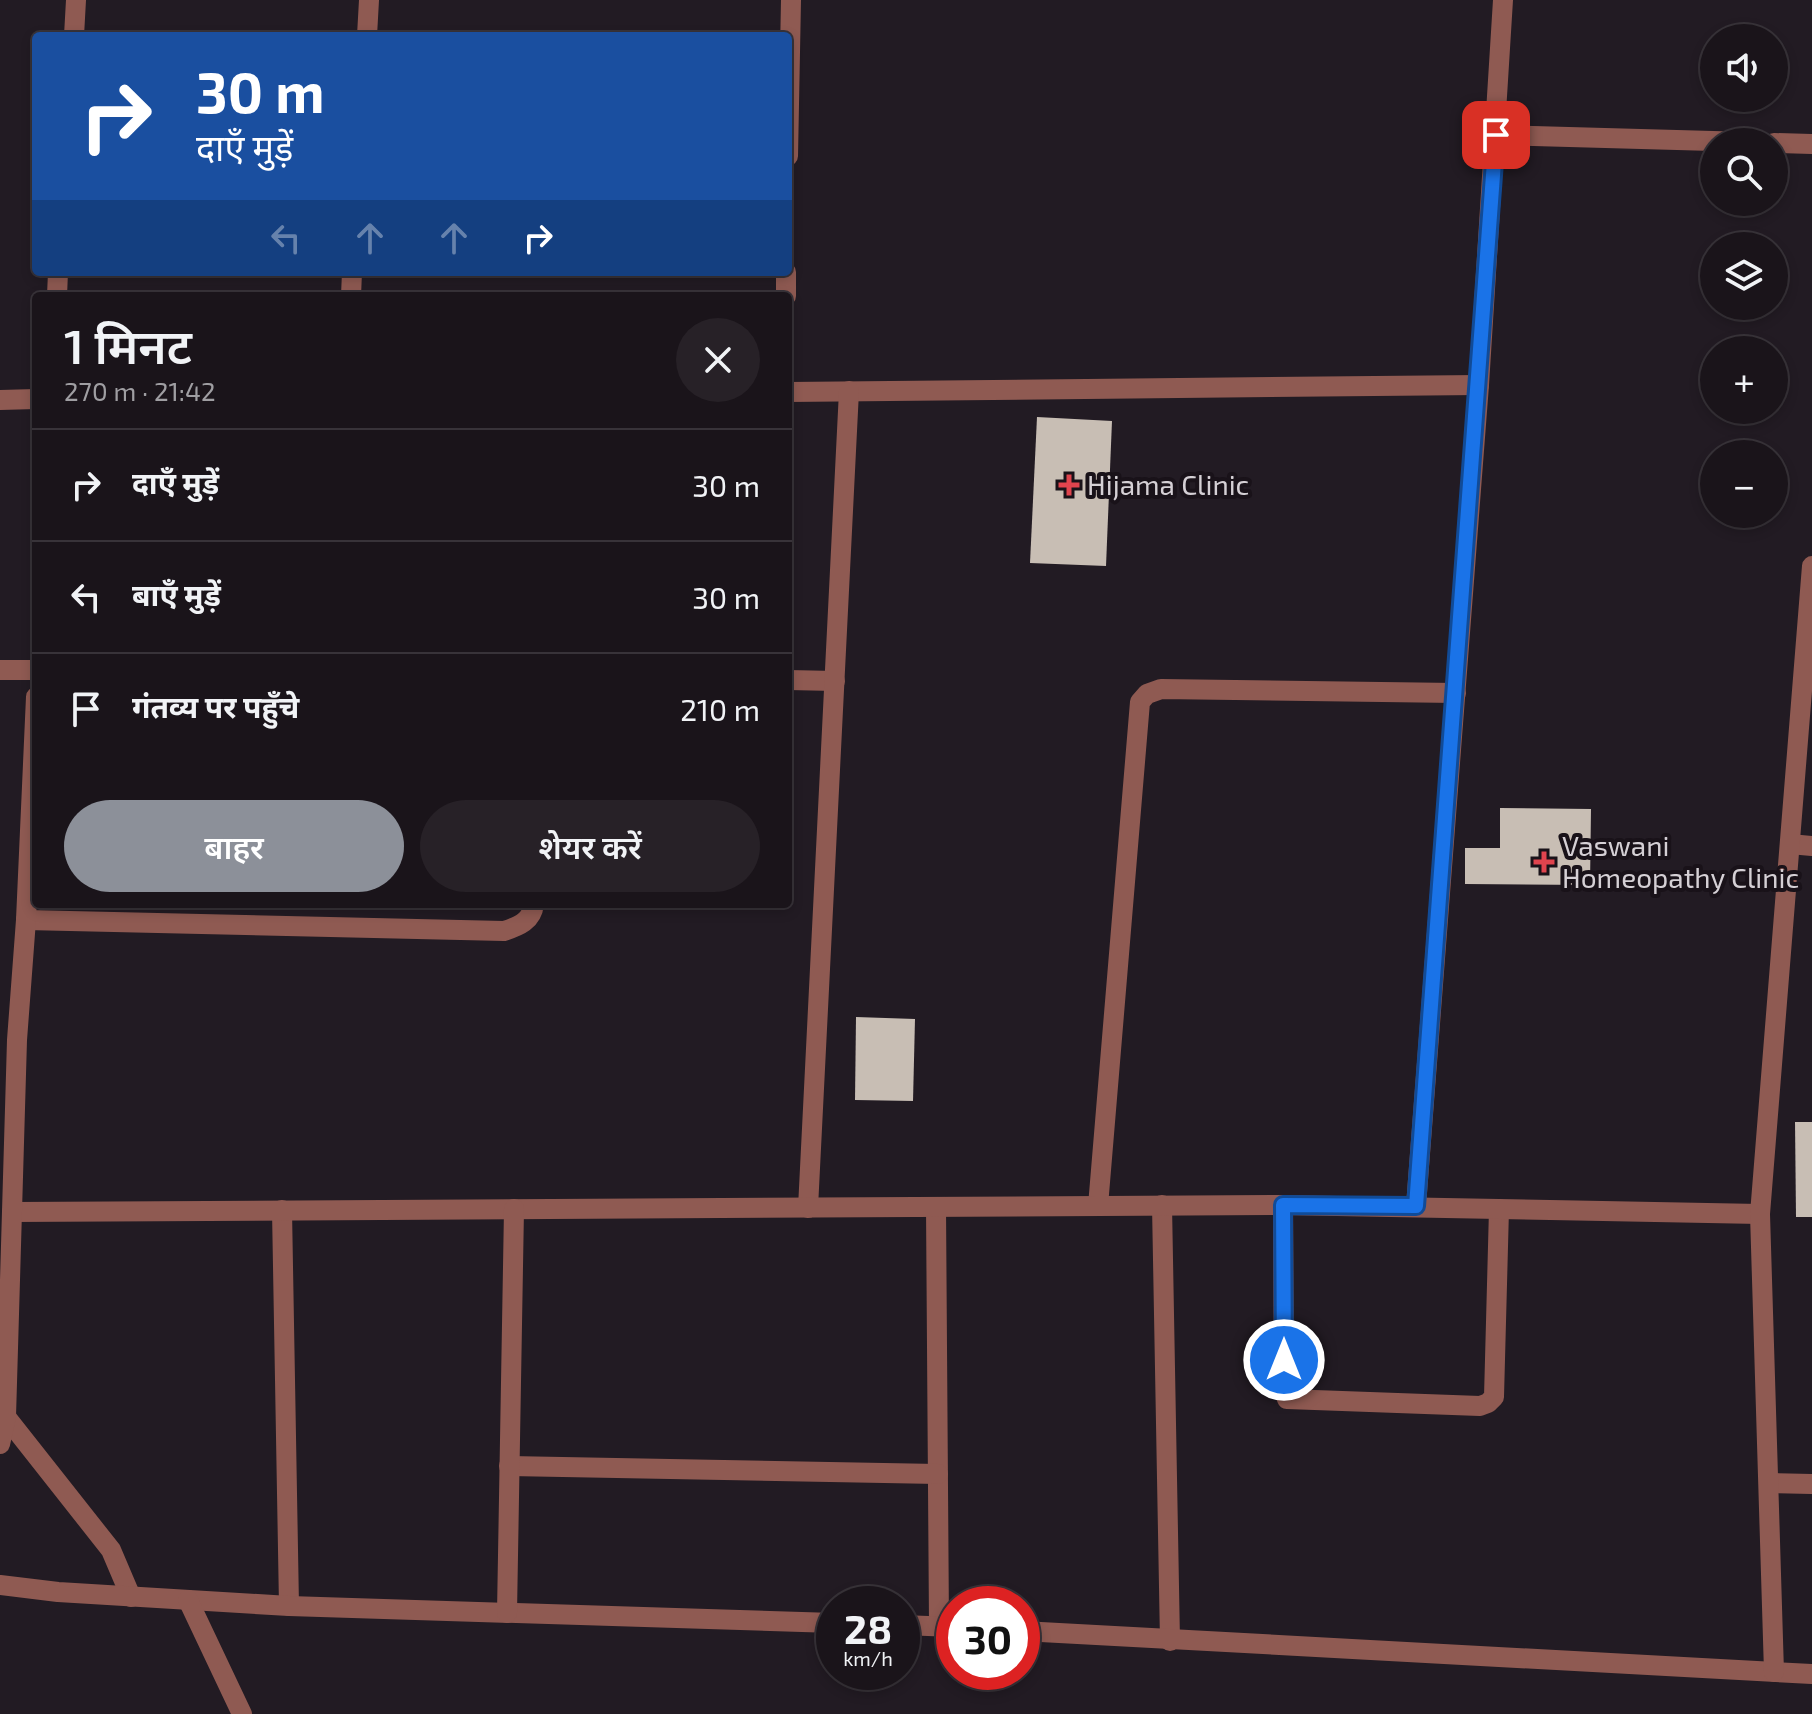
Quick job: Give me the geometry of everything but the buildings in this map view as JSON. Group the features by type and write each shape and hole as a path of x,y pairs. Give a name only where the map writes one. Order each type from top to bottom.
{"street":[{"path":"74,32 76,0"},
{"path":"367,32 369,0"},
{"path":"790,32 791,0"},
{"path":"1416,1206 1479,385 1503,0"},
{"path":"1496,135 1700,141"},
{"path":"1788,143 1812,144"},
{"path":"792,392 1479,385"},
{"path":"808,1208 849,391"},
{"path":"0,400 32,399"},
{"path":"1774,1672 1760,1214 1812,566"},
{"path":"0,670 32,670"},
{"path":"792,680 835,681"},
{"path":"1098,1206 1140,702 1147,694 1161,689 1456,693"},
{"path":"0,1444 6,1417 4,1327 12,1212 8,1041 26,920 32,786"},
{"path":"1790,844 1812,846"},
{"path":"293,908 293,926"},
{"path":"26,920 504,931 521,926 533,913 534,908"},
{"path":"1162,1205 1170,1641"},
{"path":"12,1212 1283,1205 1760,1214"},
{"path":"1283,1205 1284,1391 1287,1399 1480,1406 1494,1397 1499,1209"},
{"path":"936,1207 938,1474 945,1586"},
{"path":"507,1613 514,1209"},
{"path":"282,1210 289,1606"},
{"path":"6,1417 111,1550 131,1597"},
{"path":"509,1466 938,1474"},
{"path":"1769,1483 1812,1484"},
{"path":"0,1585 58,1592 289,1606 816,1622"},
{"path":"188,1600 242,1714"},
{"path":"1040,1632 1812,1674"}],"place":[{"name":"Hijama Clinic","path":"1069,485"},
{"name":"Vaswani Homeopathy Clinic","path":"1544,862"}],"route":[{"path":"1284,1360 1283,1205 1416,1206 1496,135"}]}
